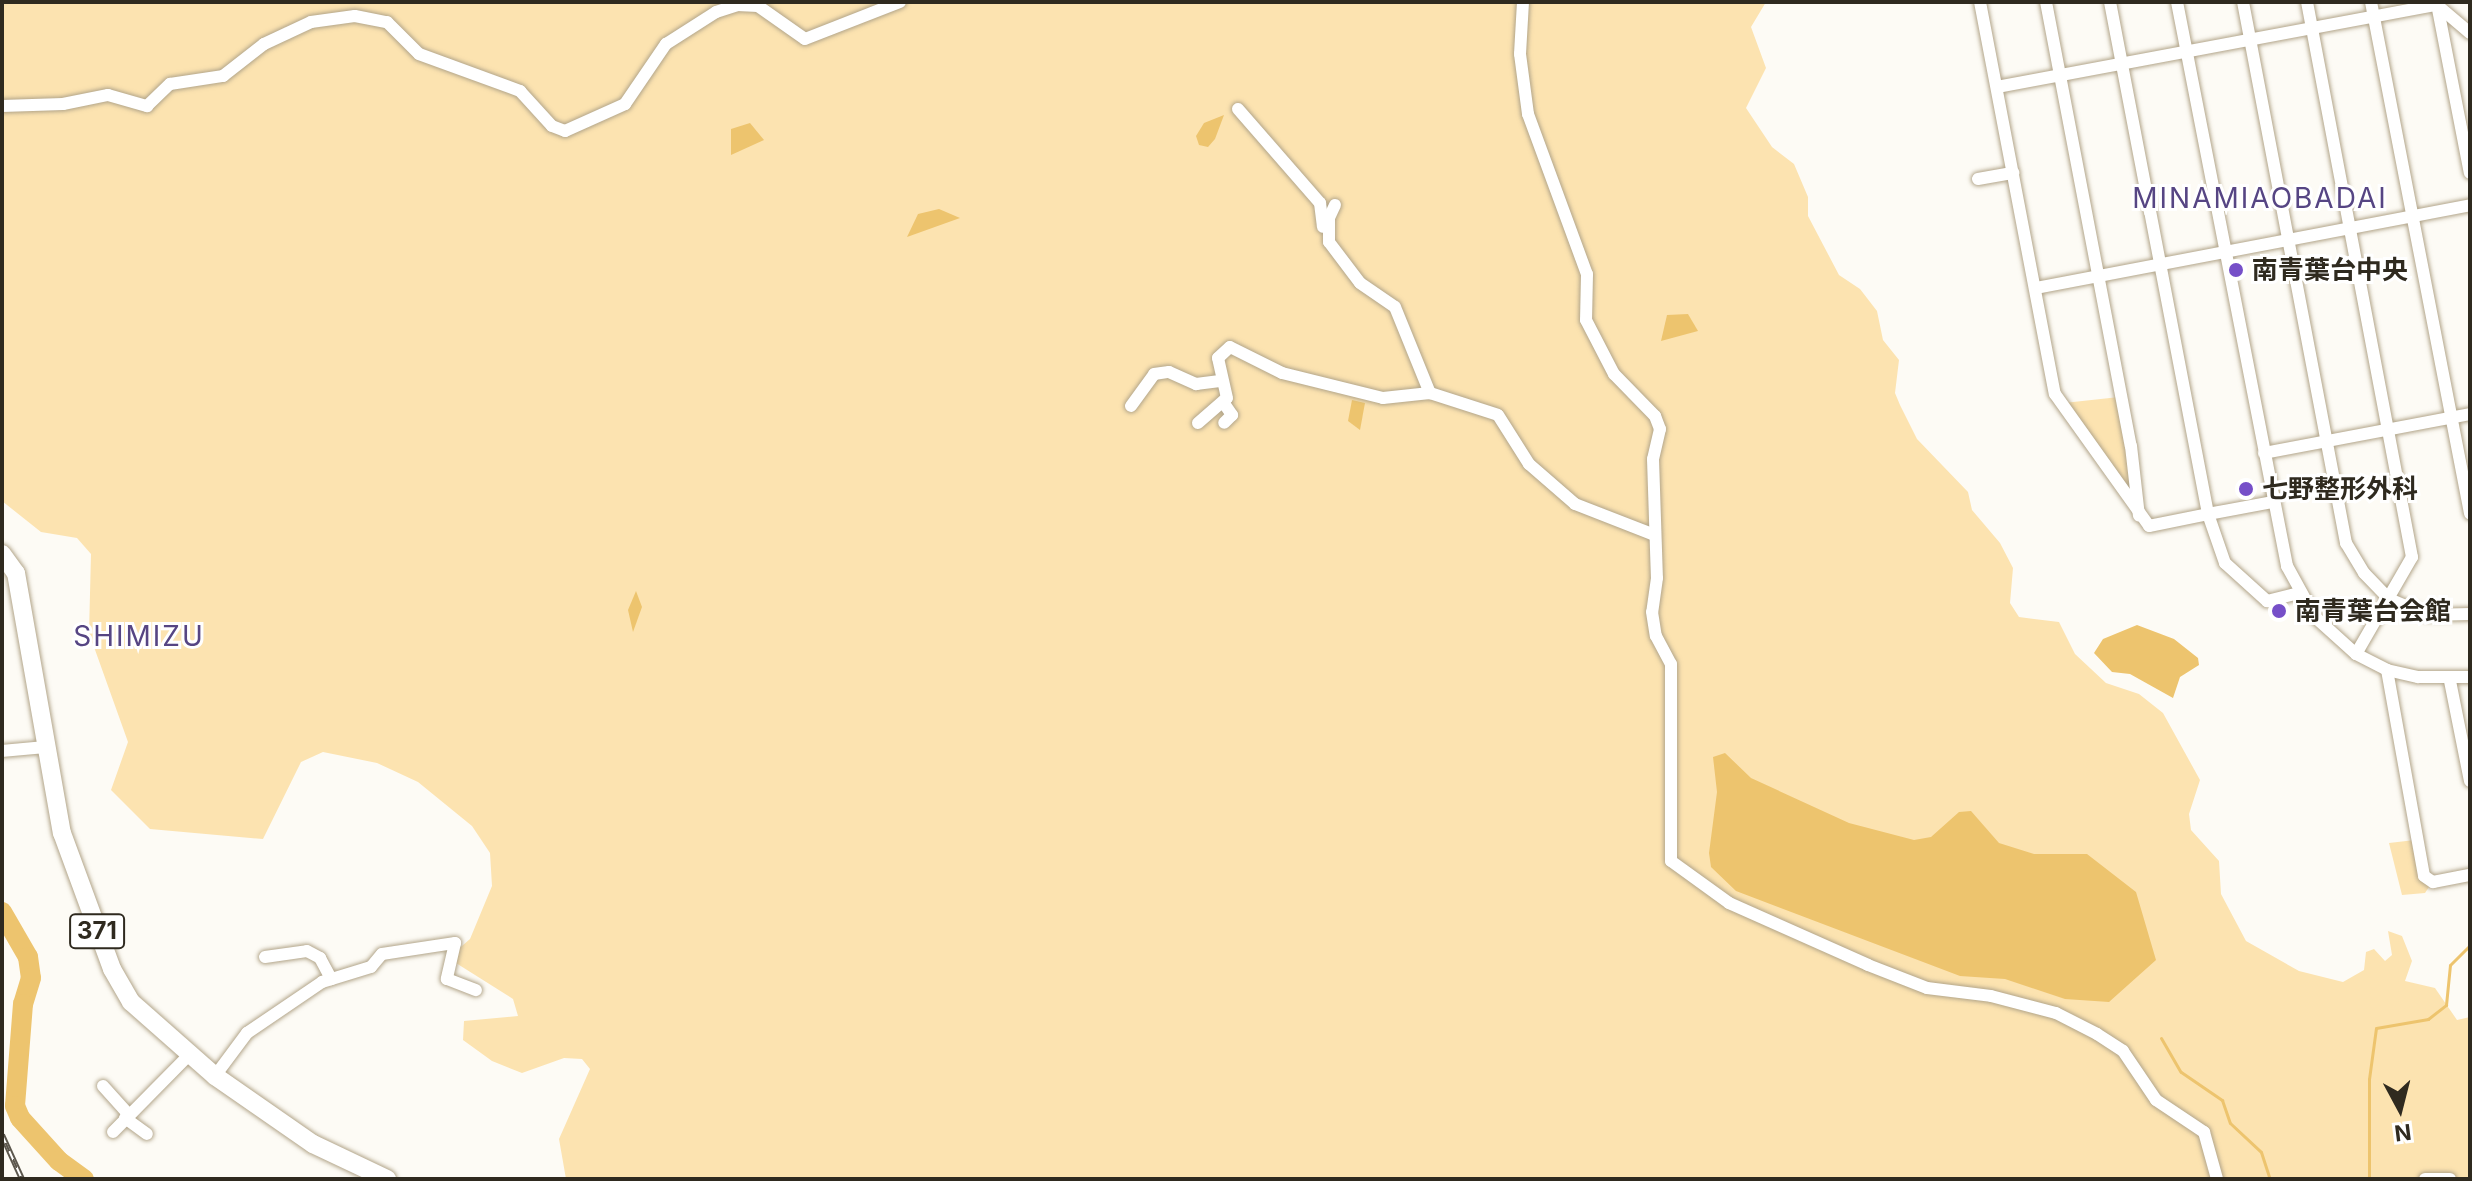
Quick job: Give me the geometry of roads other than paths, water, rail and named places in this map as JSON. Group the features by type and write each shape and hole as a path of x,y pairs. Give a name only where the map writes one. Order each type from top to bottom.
{"highway":[{"name":"371","path":"2,554 16,573 62,833 112,969 131,1002 215,1076 313,1144 387,1179"}],"street":[{"path":"2,106 63,104 108,95 147,106 170,84 223,76 264,44 301,26 355,16 387,22 419,54 520,91 552,126 565,131 625,104 666,44 716,12 737,5 758,6 805,39 900,2"},
{"path":"1523,2 1519,40 1528,114 1581,251 1587,274 1586,320 1614,374 1655,416 1657,435 1652,534 1657,578 1652,612 1656,636 1671,664 1668,844 1679,871 1746,912 1868,965 1927,988 1991,996 2056,1013 2097,1034 2123,1051 2149,1093 2204,1132 2217,1179"},
{"path":"1980,2 2055,394 2139,516 2157,526 2272,502"},
{"path":"2046,2 2139,516"},
{"path":"2110,2 2208,514 2225,563 2267,601 2299,593"},
{"path":"2177,2 2272,502 2287,566 2299,593 2329,633 2356,654 2387,670 2450,681 2470,677"},
{"path":"2243,2 2346,543 2364,573 2389,599 2427,615 2470,614"},
{"path":"2307,2 2412,557 2356,654"},
{"path":"2371,2 2470,513"},
{"path":"1997,87 2437,4"},
{"path":"2437,4 2470,33"},
{"path":"2437,4 2470,173"},
{"path":"1238,109 1320,203 1329,242 1360,283 1395,307 1430,393"},
{"path":"1978,179 2013,173"},
{"path":"1329,242 1329,218 1335,205"},
{"path":"2036,288 2470,205"},
{"path":"1198,423 1227,398 1220,383 1218,358 1230,347 1282,373 1383,398 1430,393 1498,415 1529,464 1585,510 1652,534"},
{"path":"1131,406 1154,374 1169,372 1196,384 1220,383"},
{"path":"1204,387 1220,383"},
{"path":"1223,402 1232,415 1224,423"},
{"path":"2264,453 2470,414"},
{"path":"1641,432 1657,435"},
{"path":"1626,543 1632,529"},
{"path":"2387,670 2424,876 2433,882 2470,875"},
{"path":"2450,681 2467,746 2470,781"},
{"path":"2,751 45,747"},
{"path":"215,1076 247,1033 337,978 371,967 382,954 455,943 447,979 476,990"},
{"path":"265,957 307,951 320,958 337,978 359,986"},
{"path":"113,1132 189,1055"},
{"path":"103,1086 126,1116 147,1134"},
{"path":"2425,1179 2450,1179"}],"waterway":[{"path":"2,912 28,957 31,978 23,1004 15,1106 20,1118 59,1161 84,1179"},
{"path":"2369,1179 2369,1079 2376,1028 2428,1019 2446,1005 2450,965 2470,945"},
{"path":"2161,1038 2181,1072 2222,1100 2230,1123 2261,1152 2270,1179"}],"railway":[{"path":"2,1135 22,1179"}],"place":[{"name":"南青葉台中央","path":"2236,270"},
{"name":"七野整形外科","path":"2246,489"},
{"name":"南青葉台会館","path":"2279,611"}],"district":[{"name":"MINAMIAOBADAI","path":"2260,198"},
{"name":"SHIMIZU","path":"139,636"}]}
